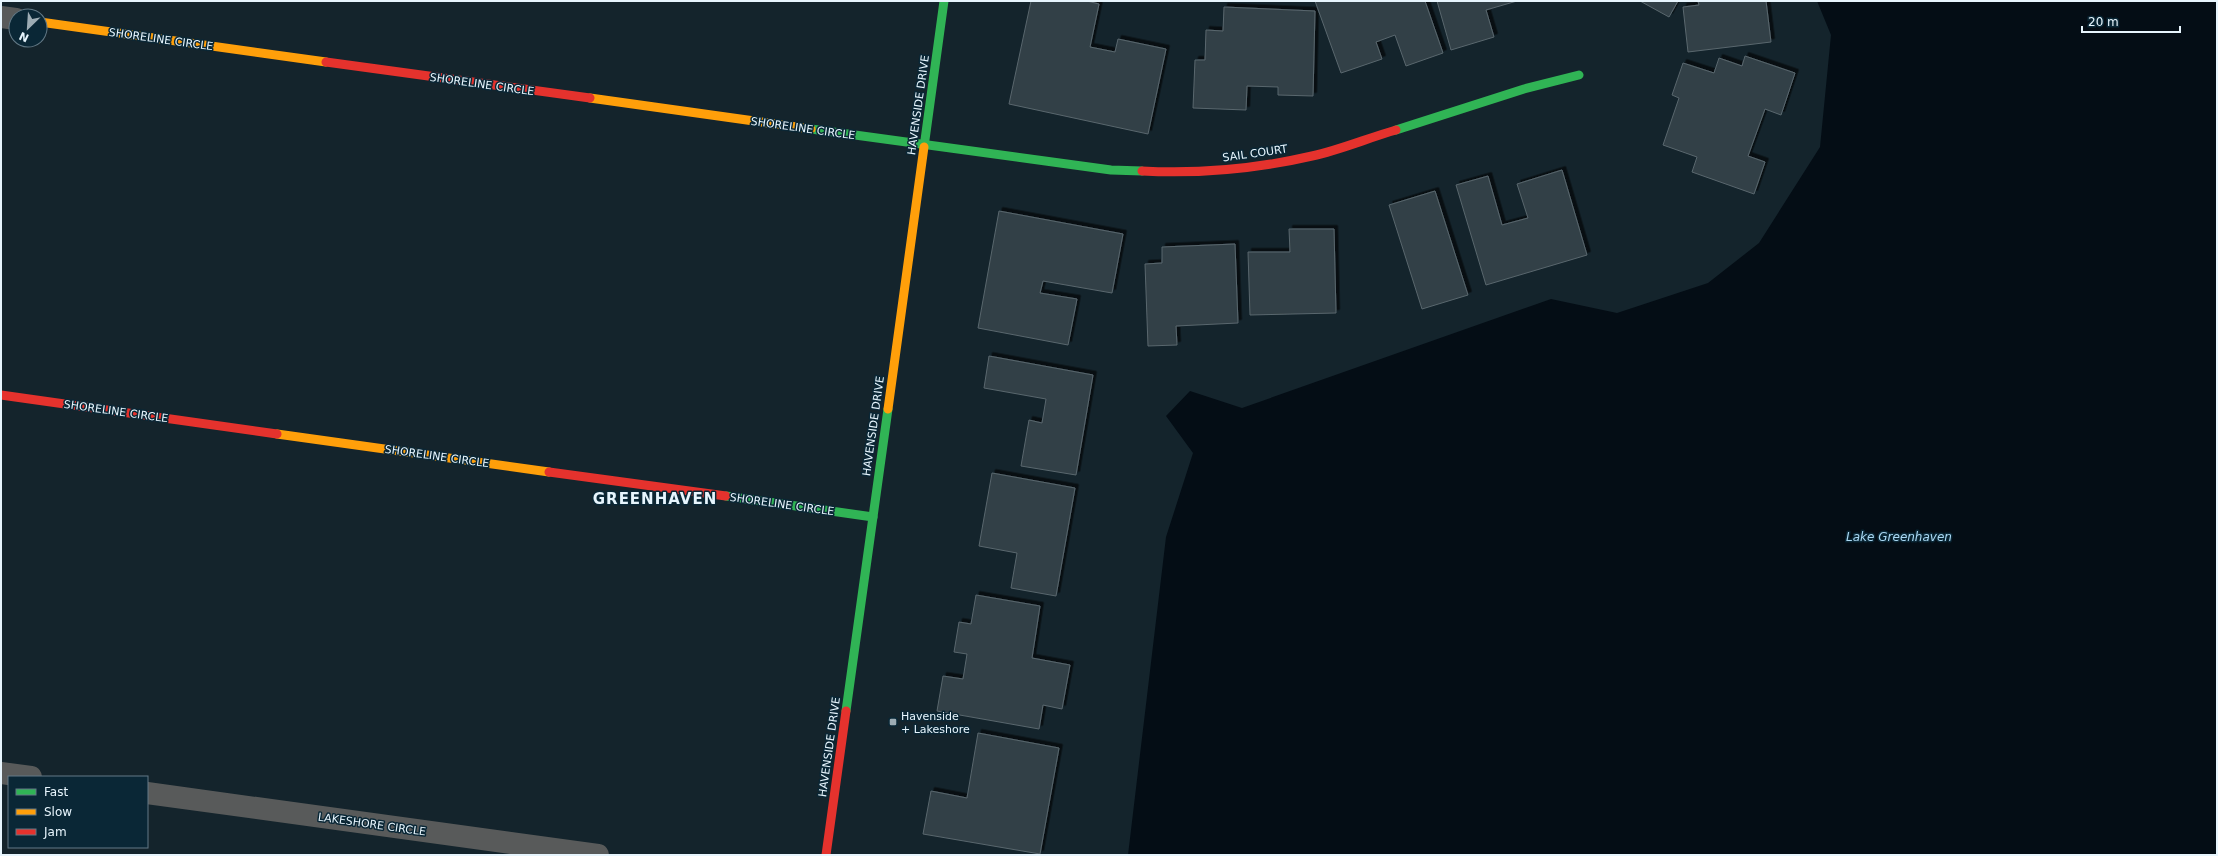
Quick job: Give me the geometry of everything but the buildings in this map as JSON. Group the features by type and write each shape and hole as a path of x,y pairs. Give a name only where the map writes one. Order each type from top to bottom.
{"street":[{"name":"HAVENSIDE DRIVE","path":"826,855 944,1"},
{"name":"SHORELINE CIRCLE","path":"48,23 924,145"},
{"name":"SAIL COURT","path":"924,145 1111,170 1182,173 1253,167 1312,156 1524,89 1579,75"},
{"name":"SHORELINE CIRCLE","path":"1,395 873,517"},
{"path":"1,773 24,776"},
{"name":"LAKESHORE CIRCLE","path":"148,793 598,855"}],"water":[{"name":"Lake Greenhaven","path":"1817,1 2217,1 2217,855 1128,855 1166,537 1193,453 1166,416 1190,391 1242,408 1551,299 1617,313 1708,283 1759,243 1820,147 1831,35"}],"traffic: fast":[{"path":"924,147 944,1"},
{"path":"1396,130 1524,89 1579,75"},
{"path":"811,129 1111,170 1142,171"},
{"path":"846,711 888,409"},
{"path":"726,496 873,517"}],"traffic: slow":[{"path":"48,23 326,62"},
{"path":"590,98 811,129"},
{"path":"888,409 924,147"},
{"path":"277,434 549,472"}],"traffic: jam":[{"path":"326,62 590,98"},
{"path":"1142,171 1185,172 1227,170 1270,164 1322,153 1396,130"},
{"path":"1,395 277,434"},
{"path":"549,472 726,496"},
{"path":"826,855 846,711"}],"place":[{"name":"Havenside + Lakeshore","path":"893,722"}],"district":[{"name":"GREENHAVEN","path":"655,499"}]}
